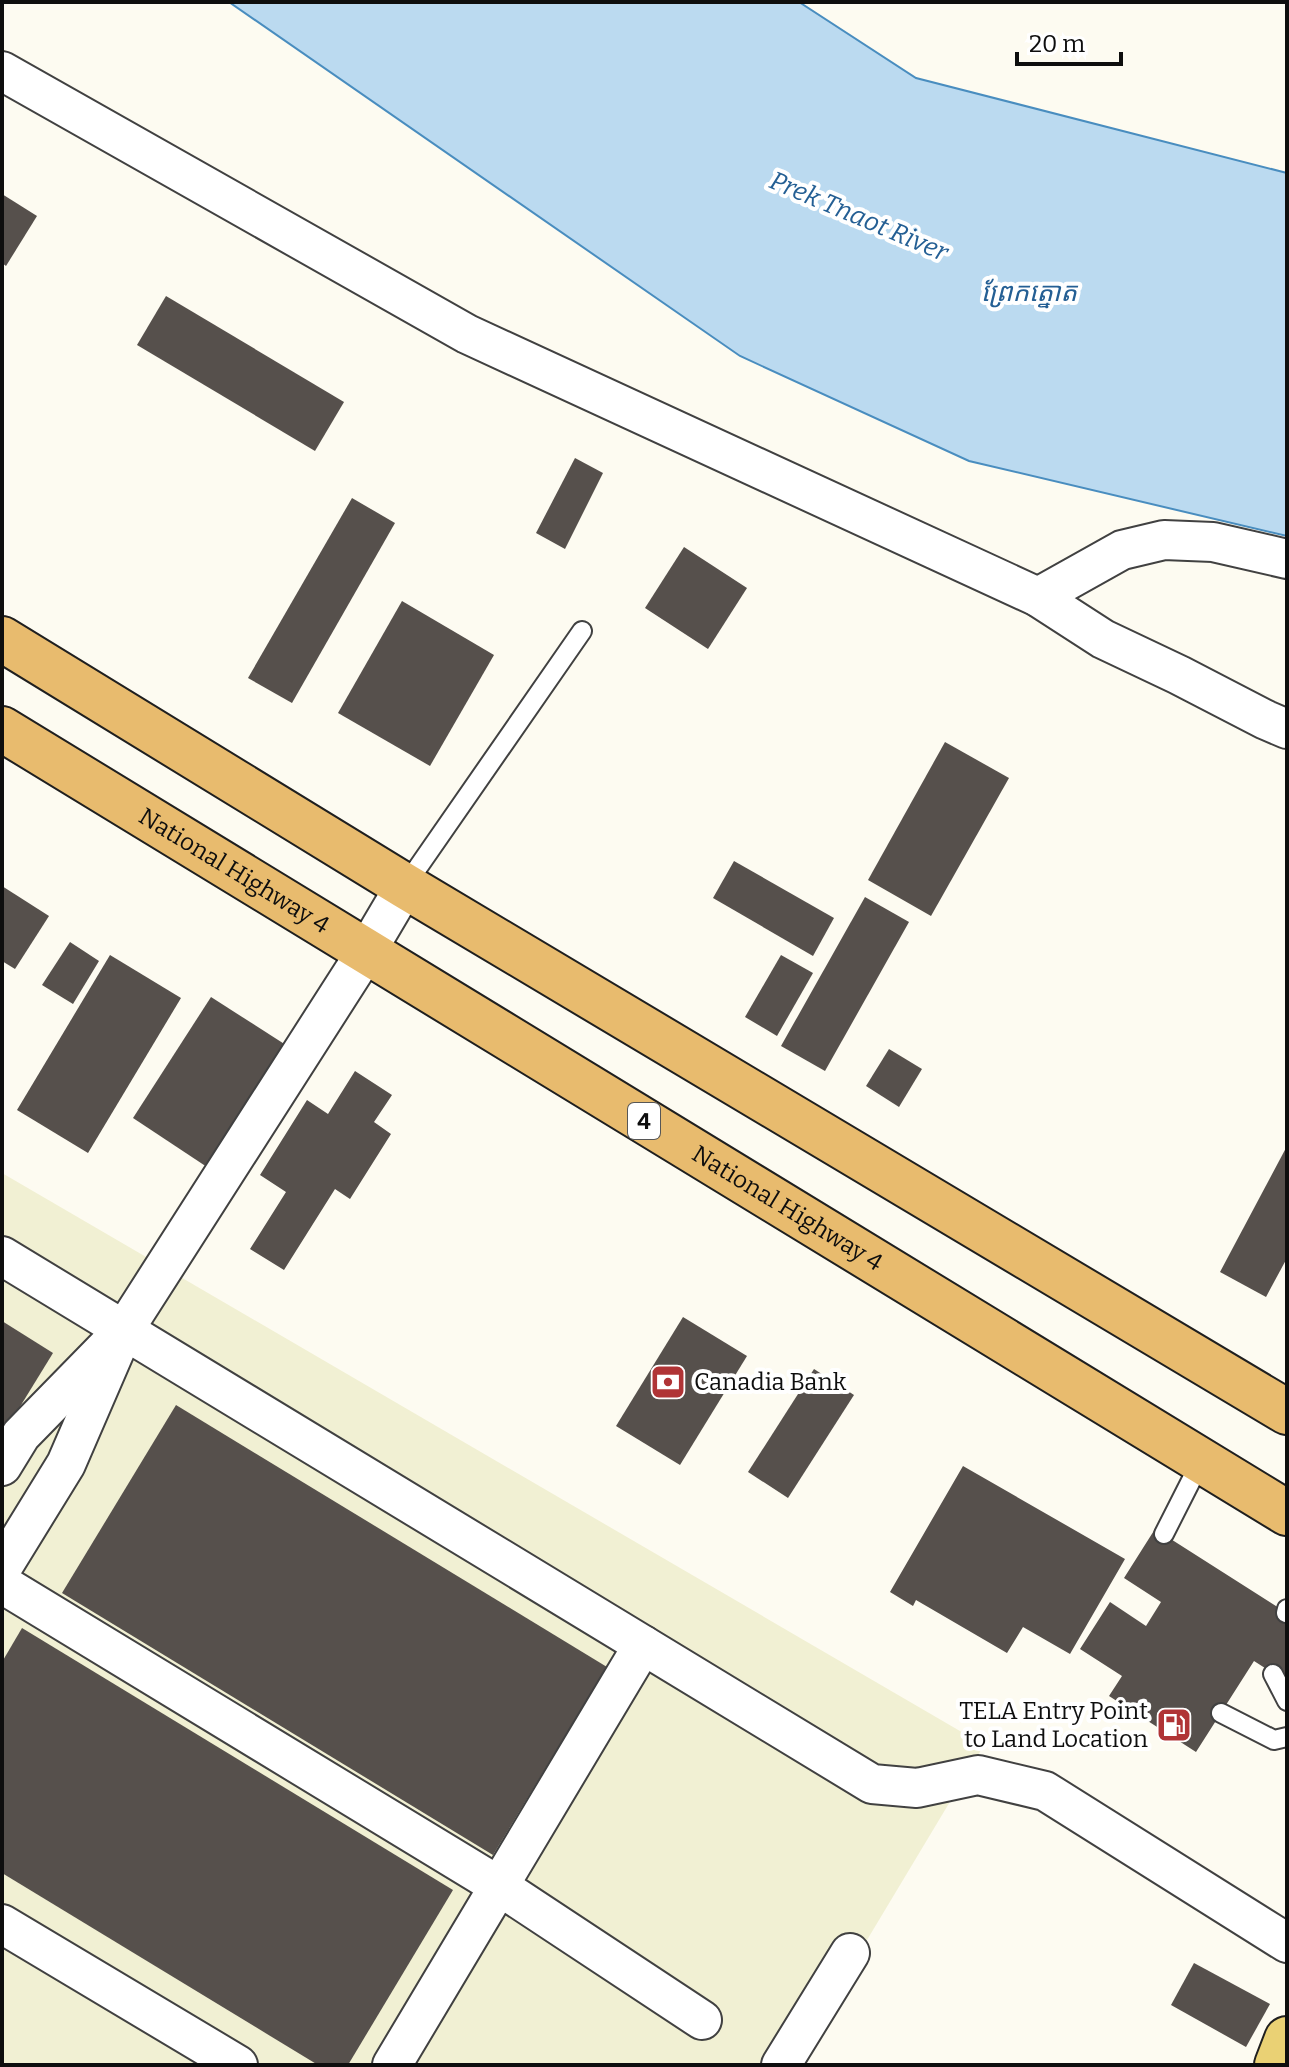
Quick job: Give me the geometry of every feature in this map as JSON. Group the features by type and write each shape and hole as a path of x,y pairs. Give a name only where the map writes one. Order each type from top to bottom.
{"highway":[{"path":"2,639 405,886 1287,1412"},
{"name":"National Highway 4","path":"2,729 1287,1513"}],"main road":[{"path":"1277,2065 1287,2039"}],"street":[{"path":"2,71 467,334 1038,597 1103,639 1287,729"},
{"path":"1038,597 1122,550 1164,540 1213,542 1287,559"},
{"path":"2,1568 66,1464 124,1330 405,886"},
{"path":"2,1256 872,1784 917,1788 978,1775 1045,1791 1287,1943"},
{"path":"2,1466 21,1435 124,1330"},
{"path":"2,1584 499,1886 702,2020"},
{"path":"392,2065 643,1645"},
{"path":"2,1924 238,2065"},
{"path":"781,2065 850,1953"}],"lane":[{"path":"405,886 582,631"},
{"path":"1164,1534 1201,1461"},
{"path":"1273,1674 1287,1701"},
{"path":"1221,1713 1274,1740 1287,1737"}],"green space":[{"path":"2,1173 984,1745 792,2065 2,2065"}],"water":[{"name":"ព្រែកត្នោត","path":"229,2 799,2 916,78 1287,173 1287,536 969,461 740,356"}],"building":[{"path":"2,194 37,216 6,266 2,263"},
{"path":"166,296 344,402 315,451 137,345"},
{"path":"575,458 603,473 565,549 536,533"},
{"path":"352,498 395,523 292,703 248,678"},
{"path":"684,547 747,588 708,649 645,608"},
{"path":"402,601 494,655 430,766 338,713"},
{"path":"945,742 1009,778 931,916 868,880"},
{"path":"734,861 834,918 813,956 713,898"},
{"path":"2,886 49,916 15,969 2,961"},
{"path":"865,897 909,922 825,1071 781,1046"},
{"path":"70,942 99,961 73,1004 42,985"},
{"path":"110,955 181,998 88,1153 17,1110"},
{"path":"781,955 813,973 777,1036 745,1017"},
{"path":"211,997 289,1047 210,1169 133,1118"},
{"path":"889,1049 922,1069 899,1107 866,1086"},
{"path":"355,1071 392,1095 374,1122 391,1134 350,1199 335,1189 284,1270 250,1249 286,1192 260,1175 307,1100 328,1114"},
{"path":"1287,1146 1287,1258 1266,1297 1220,1272"},
{"path":"683,1317 747,1356 680,1465 616,1426"},
{"path":"2,1321 53,1353 2,1436"},
{"path":"814,1369 854,1395 788,1498 748,1472"},
{"path":"176,1405 607,1667 493,1855 62,1593"},
{"path":"963,1466 1125,1559 1070,1654 1023,1627 1007,1653 916,1600 913,1606 890,1592"},
{"path":"1155,1529 1287,1613 1287,1682 1254,1661 1196,1752 1109,1696 1122,1676 1080,1649 1110,1602 1146,1626 1161,1602 1124,1578"},
{"path":"22,1628 453,1890 348,2065 318,2065 2,1873 2,1662"},
{"path":"1194,1963 1270,2004 1246,2047 1171,2005"}],"place":[{"name":"Canadia Bank","path":"668,1382"},
{"name":"TELA Entry Point to Land Location","path":"1174,1725"}],"water label":[{"name":"Prek Tnaot River","path":"859,216"}]}
